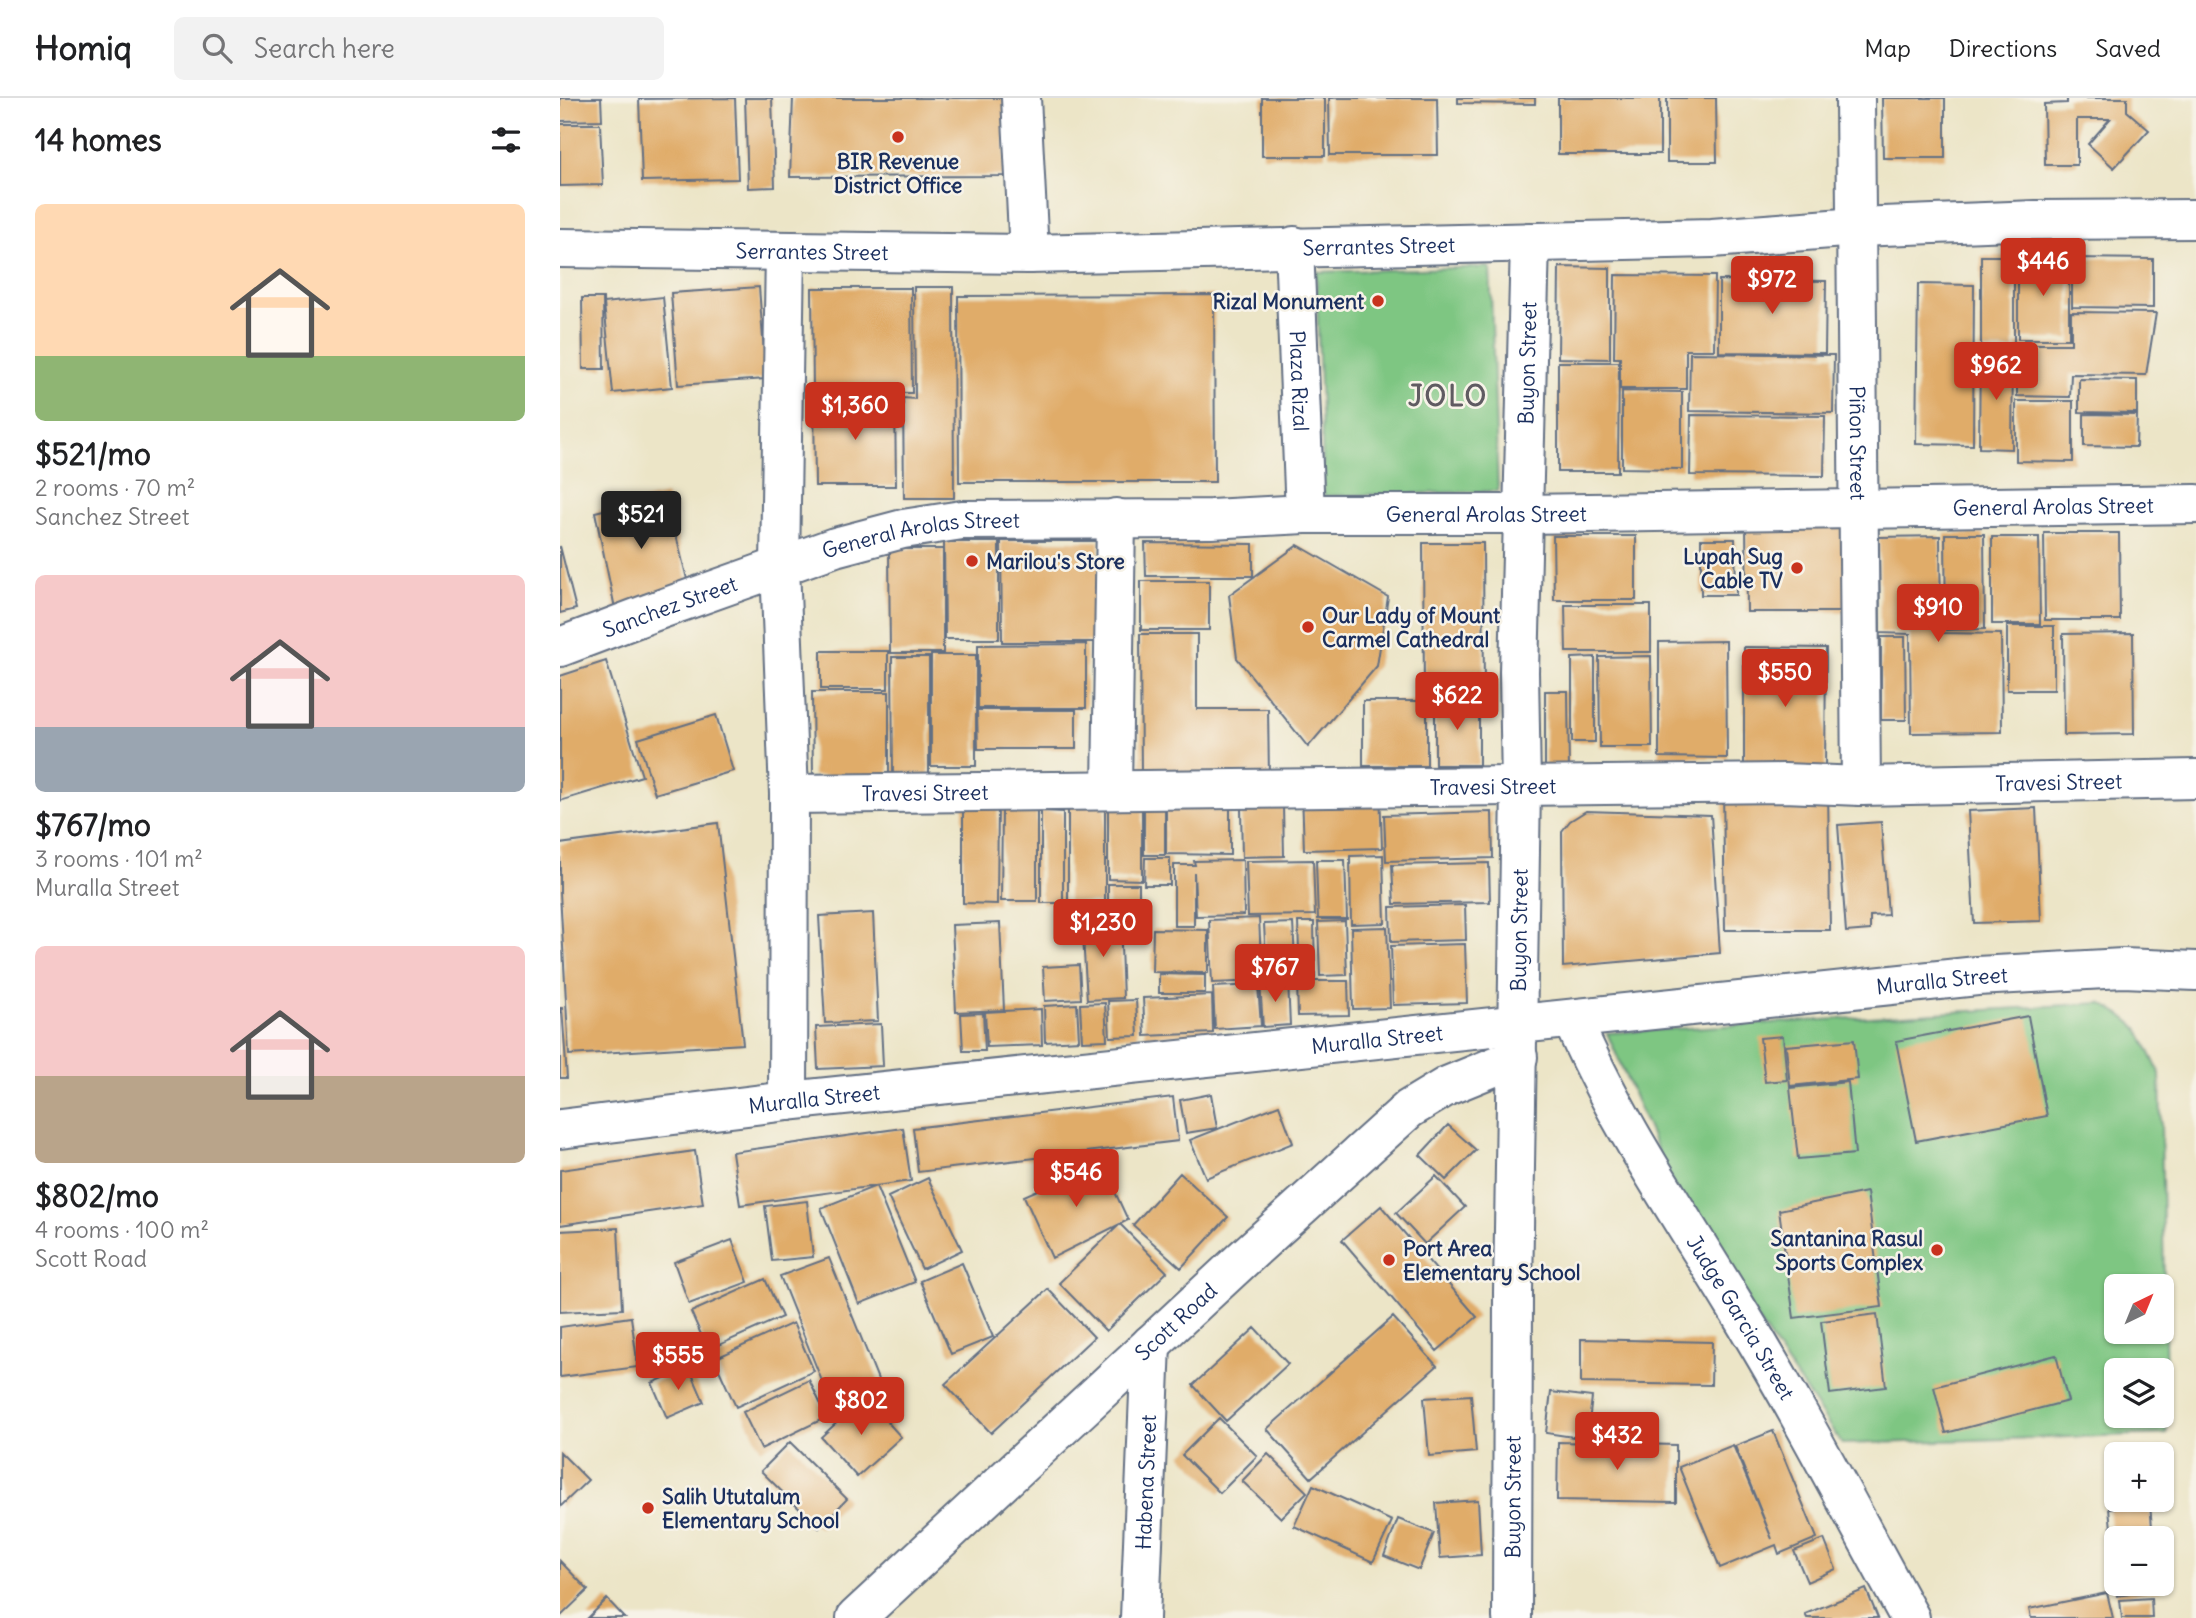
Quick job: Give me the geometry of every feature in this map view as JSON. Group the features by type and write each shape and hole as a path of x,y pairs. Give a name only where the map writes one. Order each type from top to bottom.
{"street":[{"path":"1021,98 1029,254"},
{"name":"Piñon Street","path":"1855,98 1861,786"},
{"name":"Serrantes Street","path":"560,248 1029,254 1712,238 1857,227 2036,220 2196,219"},
{"name":"Buyon Street","path":"1512,1618 1513,1293 1521,787 1519,673 1530,242"},
{"name":"Plaza Rizal","path":"1294,246 1305,514"},
{"path":"785,251 780,566 789,794 788,1101"},
{"name":"General Arolas Street","path":"780,566 835,547 904,529 962,520 1210,519 1305,514 1523,514 2196,504"},
{"path":"1112,789 1116,518"},
{"name":"Sanchez Street","path":"560,648 780,566"},
{"name":"Travesi Street","path":"789,794 1771,783 1861,786 2196,779"},
{"name":"Muralla Street","path":"560,1129 788,1101 1518,1041 1572,1019 1977,976 2123,968 2196,971"},
{"name":"Judge Garcia Street","path":"1572,1019 1590,1062 1628,1130 1676,1213 1735,1304 1910,1618"},
{"name":"Scott Road","path":"856,1618 1409,1109 1518,1041"},
{"name":"Habena Street","path":"1140,1618 1151,1344"}],"green space":[{"path":"1490,267 1498,491 1324,496 1316,272"},
{"name":"Santanina Rasul Sports Complex","path":"2101,1003 2138,1028 2160,1074 2164,1274 2104,1274 2104,1344 2165,1344 2166,1358 2104,1358 2104,1428 2167,1428 2167,1434 1842,1444 1685,1214 1607,1033"}],"building":[{"path":"560,98 601,98 602,120 560,121"},
{"path":"735,98 738,179 642,181 639,99"},
{"path":"745,98 772,98 775,187 748,188"},
{"name":"BIR Revenue District Office","path":"793,98 1005,98 1005,176 790,177"},
{"path":"1262,98 1325,98 1325,156 1262,156"},
{"path":"1329,98 1437,98 1438,155 1330,155"},
{"path":"1458,98 1535,98 1535,104 1458,103"},
{"path":"1558,98 1660,98 1660,154 1558,154"},
{"path":"1667,98 1716,98 1717,162 1667,162"},
{"path":"1882,98 1945,98 1945,158 1883,158"},
{"path":"2067,98 2127,98 2127,111 2149,130 2114,168 2088,144 2110,119 2077,119 2077,165 2045,165 2044,104 2067,103"},
{"path":"560,124 600,124 603,185 560,186"},
{"path":"1981,256 2014,256 2014,350 1981,350"},
{"path":"2018,256 2069,257 2069,339 2018,339"},
{"path":"2072,258 2153,259 2153,308 2072,307"},
{"path":"1559,267 1610,268 1610,359 1558,358"},
{"path":"1615,275 1715,276 1714,350 1686,350 1686,389 1620,389 1620,358 1614,358"},
{"path":"1719,280 1826,281 1825,353 1719,352"},
{"path":"1918,284 1974,285 1973,445 1916,444"},
{"path":"759,287 766,379 678,385 671,293"},
{"path":"914,287 953,287 954,498 904,498 903,398 915,399"},
{"path":"812,288 911,288 912,393 813,393"},
{"path":"1214,295 1215,482 959,482 958,296"},
{"path":"663,297 672,387 613,393 604,303"},
{"path":"582,298 603,298 604,369 583,369"},
{"path":"2071,312 2156,313 2146,375 2071,374 2070,397 2017,396 2017,344 2071,344"},
{"path":"1690,353 1834,355 1833,413 1689,411"},
{"path":"1980,356 2013,356 2012,449 1979,448"},
{"path":"1558,362 1619,362 1618,472 1558,472"},
{"path":"2079,379 2137,380 2137,413 2079,412"},
{"path":"1622,391 1682,392 1682,469 1622,468"},
{"path":"814,398 895,398 896,486 815,486"},
{"path":"2016,401 2073,401 2073,462 2016,461"},
{"path":"2084,414 2137,415 2136,447 2084,446"},
{"path":"1691,415 1825,416 1824,476 1690,475"},
{"path":"666,495 688,583 616,613 595,512"},
{"name":"Lupah Sug Cable TV","path":"1746,524 1847,524 1848,612 1747,612"},
{"path":"2044,533 2119,533 2120,620 2045,620"},
{"path":"1945,534 1984,534 1985,629 1946,630"},
{"path":"1553,536 1636,536 1636,600 1554,600"},
{"path":"1940,536 1941,633 2001,634 2002,732 1911,733 1910,634 1880,633 1879,537"},
{"path":"1992,537 2039,537 2040,624 1992,624"},
{"path":"1701,539 1735,539 1736,595 1701,595"},
{"path":"1001,541 1099,541 1099,642 1002,642"},
{"path":"944,542 999,542 999,639 945,639"},
{"path":"1145,543 1253,544 1253,576 1146,576"},
{"path":"1423,543 1483,543 1484,696 1424,696"},
{"name":"Our Lady of Mount Carmel Cathedral","path":"1298,545 1388,597 1377,666 1308,747 1237,658 1229,595"},
{"path":"560,546 576,609 560,613"},
{"path":"889,549 943,549 943,653 890,653"},
{"path":"1141,581 1209,581 1209,630 1141,630"},
{"path":"1565,605 1651,605 1651,652 1566,652"},
{"path":"2007,626 2054,626 2054,690 2007,690"},
{"path":"2133,633 2134,734 2064,735 2063,634"},
{"path":"1140,634 1197,634 1197,709 1268,709 1269,778 1141,778"},
{"path":"1881,637 1905,637 1906,720 1881,720"},
{"path":"1726,641 1727,758 1659,757 1659,642"},
{"path":"1086,644 1086,708 978,708 978,645"},
{"path":"1744,647 1826,648 1825,772 1744,771"},
{"path":"821,651 888,651 888,689 821,689"},
{"path":"931,655 976,655 976,766 931,766"},
{"path":"1651,656 1652,747 1600,747 1599,657"},
{"path":"892,657 929,657 929,776 893,775"},
{"path":"1595,657 1595,742 1572,742 1572,658"},
{"path":"606,661 642,776 560,801 560,676"},
{"path":"1545,691 1568,691 1569,774 1545,773"},
{"path":"812,692 889,692 889,776 813,776"},
{"path":"1435,700 1479,700 1479,765 1435,765"},
{"path":"1363,701 1427,701 1427,766 1363,766"},
{"path":"977,710 1076,710 1076,749 978,749"},
{"path":"716,715 733,771 655,794 638,739"},
{"path":"1828,788 1830,930 1725,930 1723,789"},
{"path":"1380,790 1382,848 1304,850 1302,792"},
{"path":"1166,799 1230,800 1230,855 1166,854"},
{"path":"1144,800 1165,801 1165,855 1144,855"},
{"path":"1105,801 1105,903 1068,902 1068,802"},
{"path":"1108,801 1142,801 1142,880 1108,879"},
{"path":"963,803 998,803 997,904 963,903"},
{"path":"1283,806 1284,856 1242,857 1241,808"},
{"path":"2036,808 2041,921 1974,923 1968,811"},
{"path":"1002,809 1037,809 1037,901 1001,901"},
{"path":"1041,811 1063,812 1063,903 1041,903"},
{"path":"1586,811 1711,815 1720,953 1563,967 1562,831 1570,821"},
{"path":"1492,812 1493,858 1386,861 1384,815"},
{"path":"1881,822 1888,915 1870,916 1870,930 1846,932 1838,825"},
{"path":"718,823 743,1044 569,1055 560,844"},
{"path":"1383,855 1385,923 1351,924 1350,856"},
{"path":"1145,858 1170,858 1170,885 1144,885"},
{"path":"1243,860 1244,915 1196,916 1194,872 1194,926 1174,926 1174,865 1195,865 1194,861"},
{"path":"1313,860 1315,915 1248,916 1246,861"},
{"path":"1316,860 1345,860 1347,919 1318,919"},
{"path":"1489,863 1490,902 1394,904 1392,865"},
{"path":"1108,884 1139,884 1139,908 1108,908"},
{"path":"1465,905 1466,940 1391,942 1390,907"},
{"path":"873,913 878,1021 825,1023 819,916"},
{"path":"1259,918 1262,981 1212,983 1209,920"},
{"path":"1120,920 1123,998 1087,1000 1082,921"},
{"path":"1345,921 1347,975 1320,976 1318,922"},
{"path":"1298,922 1314,922 1315,978 1300,979"},
{"path":"1000,923 1004,1010 956,1012 952,925"},
{"path":"1293,923 1296,979 1267,980 1264,924"},
{"path":"1387,927 1390,1008 1353,1009 1351,928"},
{"path":"1153,929 1208,930 1208,973 1152,972"},
{"path":"1465,944 1467,1003 1393,1005 1391,946"},
{"path":"1079,965 1081,999 1045,1001 1043,967"},
{"path":"1159,974 1205,975 1205,993 1159,993"},
{"path":"1288,981 1290,1025 1263,1027 1260,982"},
{"path":"1297,981 1348,981 1349,1015 1298,1016"},
{"path":"1258,985 1261,1026 1215,1029 1213,987"},
{"path":"1212,995 1213,1033 1145,1036 1143,998"},
{"path":"1136,1000 1138,1036 1110,1037 1108,1001"},
{"path":"1105,1003 1107,1040 1082,1041 1080,1004"},
{"path":"1077,1004 1079,1040 1045,1042 1044,1006"},
{"path":"562,1008 567,1078 560,1078"},
{"path":"1041,1009 1042,1045 987,1047 985,1012"},
{"path":"983,1013 985,1051 963,1051 961,1014"},
{"path":"2028,1016 2047,1116 1916,1141 1896,1041"},
{"path":"881,1024 883,1066 818,1069 816,1027"},
{"path":"1783,1036 1787,1080 1765,1082 1760,1038"},
{"path":"1854,1040 1858,1079 1790,1086 1786,1046"},
{"path":"1848,1082 1855,1154 1798,1159 1790,1088"},
{"path":"1211,1094 1217,1128 1186,1133 1180,1100"},
{"path":"1173,1097 1178,1141 918,1172 913,1128"},
{"path":"1279,1105 1293,1143 1206,1178 1190,1140"},
{"path":"1448,1125 1476,1150 1446,1180 1420,1155"},
{"path":"903,1128 911,1181 740,1205 732,1152"},
{"path":"695,1151 703,1204 560,1225 560,1170"},
{"path":"1101,1162 1128,1220 1052,1258 1024,1196"},
{"path":"1180,1173 1228,1217 1181,1268 1133,1225"},
{"path":"1436,1176 1465,1207 1425,1244 1396,1213"},
{"path":"928,1178 962,1250 922,1269 888,1197"},
{"path":"876,1186 915,1282 859,1304 821,1208"},
{"path":"1867,1192 1882,1307 1794,1318 1779,1210"},
{"path":"807,1201 813,1257 772,1261 765,1206"},
{"path":"1381,1206 1477,1317 1437,1351 1342,1240"},
{"path":"1120,1224 1167,1272 1106,1331 1059,1283"},
{"path":"618,1228 622,1309 560,1312 560,1231"},
{"path":"732,1240 748,1282 689,1304 674,1262"},
{"path":"829,1258 879,1382 830,1401 780,1276"},
{"path":"962,1263 993,1337 951,1354 920,1281"},
{"path":"765,1279 782,1317 708,1350 691,1312"},
{"path":"1048,1289 1094,1337 991,1433 945,1384"},
{"path":"1877,1314 1886,1387 1830,1394 1821,1321"},
{"path":"631,1317 638,1367 560,1377 560,1327"},
{"path":"1393,1317 1437,1366 1311,1478 1267,1429"},
{"path":"793,1323 814,1371 736,1407 714,1359"},
{"path":"1255,1328 1288,1364 1226,1421 1193,1385"},
{"path":"1581,1339 1712,1342 1711,1385 1581,1383"},
{"path":"2056,1355 2068,1401 1946,1433 1934,1387"},
{"path":"689,1367 704,1402 667,1418 652,1383"},
{"path":"809,1380 827,1417 761,1449 743,1412"},
{"path":"1551,1392 1592,1397 1587,1439 1546,1433"},
{"path":"1471,1395 1476,1452 1429,1456 1424,1398"},
{"path":"865,1397 901,1437 857,1477 821,1437"},
{"path":"1219,1418 1257,1456 1220,1493 1182,1455"},
{"path":"1773,1431 1817,1538 1779,1554 1776,1545 1720,1568 1679,1467 1733,1445 1772,1539 1735,1446"},
{"path":"790,1442 847,1499 819,1528 761,1471"},
{"path":"1558,1442 1676,1445 1676,1502 1557,1500"},
{"path":"560,1452 588,1480 560,1507"},
{"path":"1268,1454 1307,1492 1281,1518 1242,1481"},
{"path":"1313,1485 1392,1521 1373,1562 1294,1526"},
{"path":"1478,1500 1481,1555 1440,1558 1436,1503"},
{"path":"2109,1512 2151,1512 2152,1526 2111,1526"},
{"path":"1398,1519 1434,1533 1419,1570 1384,1556"},
{"path":"1824,1539 1836,1569 1807,1582 1794,1551"},
{"path":"560,1561 588,1590 560,1617"},
{"path":"1866,1589 1878,1618 1807,1618 1805,1614"},
{"path":"2104,1594 2108,1596 2113,1618 2031,1618 2029,1609"},
{"path":"2151,1598 2152,1618 2122,1618 2120,1600"},
{"path":"607,1599 625,1618 588,1618"}],"place":[{"name":"BIR Revenue District Office","path":"898,137"},
{"name":"Rizal Monument","path":"1378,301"},
{"name":"Marilou's Store","path":"972,561"},
{"name":"Lupah Sug Cable TV","path":"1797,568"},
{"name":"Our Lady of Mount Carmel Cathedral","path":"1308,627"},
{"name":"Santanina Rasul Sports Complex","path":"1937,1250"},
{"name":"Port Area Elementary School","path":"1389,1260"},
{"name":"Salih Ututalum Elementary School","path":"648,1508"}],"district":[{"name":"JOLO","path":"1448,396"}]}
